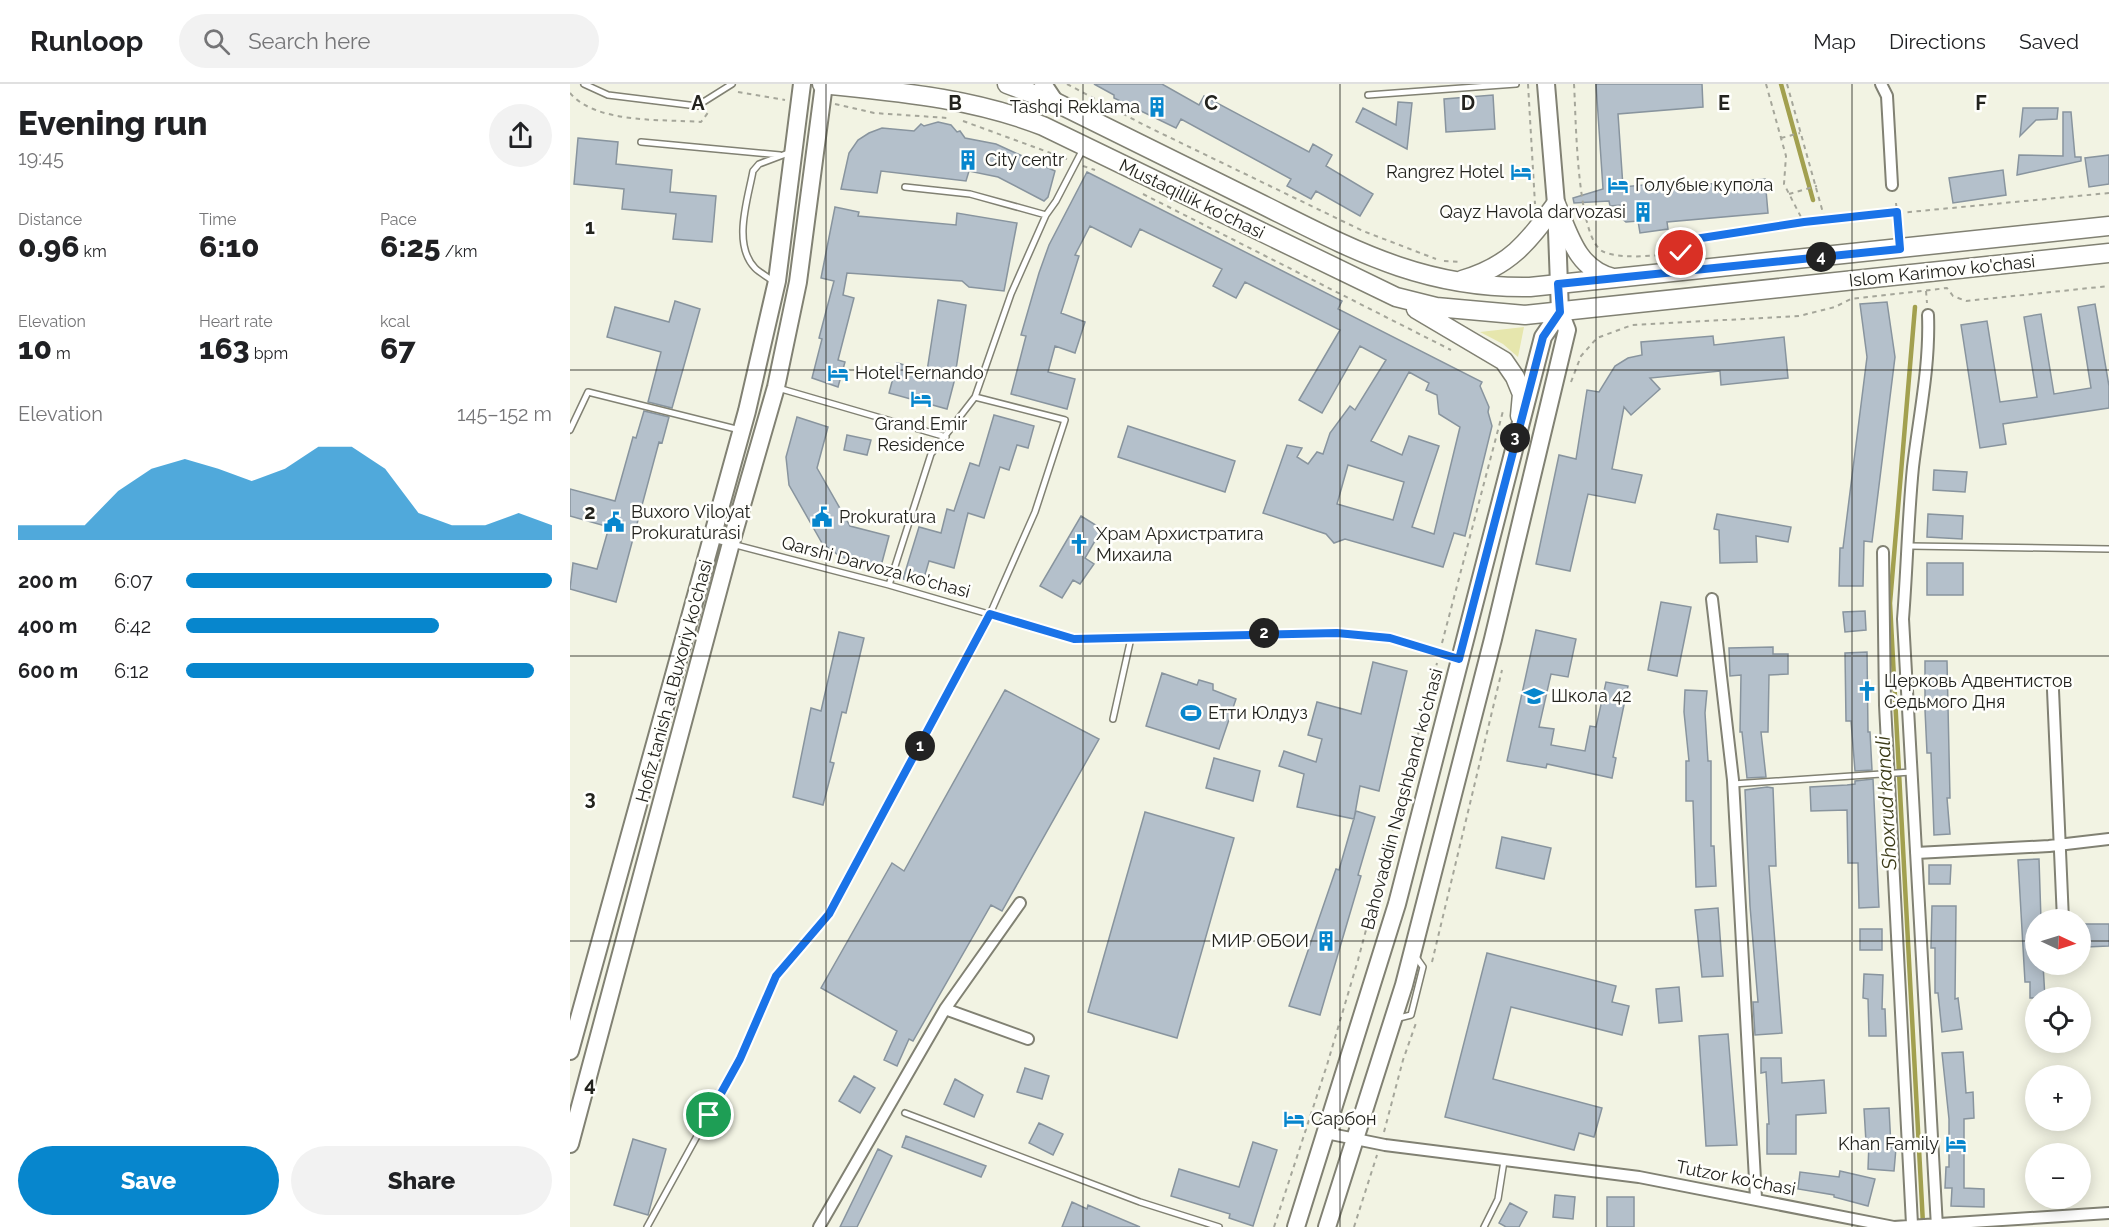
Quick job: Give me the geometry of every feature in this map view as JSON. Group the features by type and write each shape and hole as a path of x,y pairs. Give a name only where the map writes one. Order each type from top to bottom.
{"main road":[{"name":"Mustaqillik ko'chasi","path":"1007,84 1054,102 1356,250 1418,274 1452,283 1496,288 1558,284"},
{"path":"1043,84 1054,102"},
{"path":"1327,1227 1394,1019 1552,398 1567,330 1560,312 1556,204 1546,84"},
{"name":"Mustaqillik ko'chasi","path":"824,89 969,103 1015,115 1396,297 1460,310 1525,315 1560,312"},
{"name":"Hofiz tanish al Buxoriy ko'chasi","path":"570,1144 731,543 776,387 798,282 824,89"},
{"name":"Hofiz tanish al Buxoriy ko'chasi","path":"570,1051 741,431 777,283 788,153 801,92"},
{"path":"1556,204 1576,254 1600,274 1614,278"},
{"path":"1452,283 1494,270 1524,248 1556,204"},
{"name":"Islom Karimov ko'chasi","path":"1558,284 2109,226"},
{"name":"Islom Karimov ko'chasi","path":"1560,312 2109,253"},
{"path":"1396,297 1504,361 1515,377 1522,394 1520,416"},
{"name":"Bahovaddin Naqshband ko'chasi","path":"1296,1227 1397,904 1520,416 1543,337 1560,312"},
{"path":"654,745 676,751"}],"street":[{"path":"1881,84 1887,96 1892,185"},
{"path":"1929,315 1927,374 1909,505 1903,619 1937,1225"},
{"path":"1883,552 1889,773 1912,1224"},
{"path":"1712,599 1733,784 1756,1198"},
{"path":"2053,690 2063,909"},
{"path":"1916,853 2060,845 2109,839"},
{"path":"819,1227 945,1009 1020,903"},
{"path":"945,1009 1028,1039"},
{"name":"Tutzor ko'chasi","path":"1326,1133 1504,1161 1639,1177 1756,1198 1894,1227 1912,1224 2057,1221 2109,1213"}],"lane":[{"path":"584,84 608,95 697,106 732,84"},
{"path":"1368,95 1516,84"},
{"path":"641,142 788,153"},
{"path":"889,585 931,454 975,397 1011,294 1046,215 1056,201 1084,146"},
{"path":"777,283 754,267 744,249 743,229 753,171 759,164 788,153"},
{"path":"905,187 970,194 1046,215"},
{"path":"776,387 946,437"},
{"path":"570,430 588,392 741,431"},
{"path":"647,1227 740,1059 776,976 829,914 990,614 1035,512 1065,420 975,397"},
{"name":"Qarshi Darvoza ko'chasi","path":"710,538 889,585 1074,639 1337,633 1390,638 1459,659"},
{"path":"1908,546 2109,549"},
{"path":"1113,719 1131,638"},
{"path":"1733,784 1911,772"},
{"path":"904,1113 1140,1202 1219,1227"},
{"path":"1484,1227 1498,1199 1504,1161"}],"path":[{"path":"1067,84 1144,125 1363,231 1440,260 1465,262"},
{"path":"1528,84 1535,214"},
{"path":"1574,84 1581,199 1594,243 1602,252 1646,256 1681,253 1695,239 1804,222 2109,193"},
{"path":"1773,84 1767,85 1786,156 1785,184 1804,222"},
{"path":"1787,84 1825,220"},
{"path":"570,93 579,103 611,115 701,122 726,89 773,100 801,92"},
{"path":"824,89 893,115 954,118 1052,152 1104,175"},
{"path":"1781,138 1799,133"},
{"path":"1789,194 1817,186"},
{"path":"1135,190 1458,353"},
{"path":"1896,204 1900,249"},
{"path":"1570,384 1581,356 1597,338 1632,325 1799,316 1835,307 1851,299 1947,288 1953,296 1966,301 2109,285"},
{"path":"1926,290 1927,298"},
{"path":"1441,649 1506,402"},
{"path":"1274,1227 1327,1065 1358,960 1438,659"},
{"path":"1430,969 1503,665"},
{"path":"1403,1060 1418,1018"}],"green space":[{"path":"1524,327 1518,357 1503,344 1480,332"}],"building":[{"path":"1094,84 1162,84 1199,105 1204,96 1309,152 1313,144 1332,155 1326,166 1373,194 1360,216 1316,191 1311,199 1287,186 1291,179 1181,119 1176,128 1114,98 1114,95"},
{"path":"1596,84 1702,84 1703,107 1618,114 1623,187 1663,183 1663,188 1765,179 1768,213 1667,222 1668,229 1640,233 1638,221 1626,222 1621,218 1621,205 1610,206 1609,201 1574,203 1573,198 1603,189"},
{"path":"1493,95 1495,129 1446,132 1444,99"},
{"path":"1398,102 1412,103 1407,149 1356,122 1363,108 1396,125"},
{"path":"2023,108 2058,108 2057,119 2036,120 2020,136"},
{"path":"2063,112 2071,112 2075,157 2081,157 2081,161 2017,175 2019,155 2063,156"},
{"name":"City centr","path":"938,122 951,125 965,138 996,144 1055,171 1048,197 1044,201 998,177 969,171 966,181 881,171 877,193 841,189 849,153 858,140 882,128 914,131 921,124 924,126"},
{"path":"578,138 618,142 616,164 672,170 670,192 716,196 712,242 673,239 676,214 622,209 624,189 574,184"},
{"path":"2109,155 2109,184 2089,187 2085,158"},
{"path":"2003,170 2006,195 1953,203 1949,178"},
{"path":"1087,172 1342,301 1338,309 1482,382 1480,386 1489,407 1492,426 1465,536 1454,533 1443,567 1345,539 1334,543 1326,534 1263,513 1287,445 1302,448 1297,457 1308,464 1317,452 1323,454 1330,433 1350,406 1355,410 1386,360 1360,346 1322,413 1299,400 1340,330 1245,282 1236,298 1213,286 1222,269 1140,229 1131,247 1090,226 1075,255 1079,256 1061,313 1085,322 1075,353 1055,346 1048,372 1075,379 1067,409 1011,394 1026,336 1021,335 1049,245","holes":["1409,372 1429,383 1426,390 1437,395 1439,414 1460,427 1434,534 1412,527 1439,446 1409,436 1402,455 1371,441","1348,465 1404,482 1393,520 1337,504"]},
{"path":"835,207 859,212 858,216 956,225 957,213 1017,223 1004,291 969,287 962,281 847,273 843,295 854,298 838,360 845,362 838,387 812,378 822,339 819,338 834,281 821,278"},
{"path":"938,300 966,305 954,382 947,409 889,393 897,363 927,371"},
{"path":"675,301 700,309 672,408 648,402 661,352 607,337 615,307 669,322"},
{"path":"1887,302 1895,357 1872,542 1864,541 1863,586 1839,586 1840,548 1843,548 1867,357 1860,304"},
{"path":"2095,304 2109,386 2109,408 2003,424 2006,444 1980,448 1961,325 1987,321 2000,402 2037,397 2024,317 2041,314 2054,394 2091,388 2078,307"},
{"path":"1713,336 1714,345 1784,337 1788,378 1721,385 1720,371 1650,378 1660,389 1631,415 1624,407 1612,469 1642,475 1635,503 1588,494 1570,571 1536,564 1559,455 1576,459 1587,390 1599,392 1615,366 1628,358 1642,355 1641,342"},
{"name":"Buxoro Viloyat Prokuraturasi","path":"644,411 669,417 662,443 659,442 616,602 570,589 573,563 597,569 609,527 570,516 570,489 615,501 633,437 636,438"},
{"path":"994,415 1034,426 1028,448 1017,445 1009,470 1000,467 984,518 968,513 954,568 929,561 922,585 903,579 919,527 941,533 947,509 954,511 970,463 979,466"},
{"path":"797,417 828,427 817,468 850,526 889,536 881,566 841,557 822,543 789,485 786,457"},
{"path":"1128,426 1235,461 1225,492 1118,457"},
{"path":"847,435 871,440 867,455 844,450"},
{"path":"1934,470 1967,472 1965,492 1933,490"},
{"path":"1717,514 1791,527 1788,542 1756,536 1757,562 1720,563 1719,530 1714,529"},
{"path":"1928,514 1963,516 1962,539 1927,537"},
{"name":"Храм Архистратига Михаила","path":"1081,516 1102,529 1085,558 1094,564 1080,584 1073,580 1062,598 1040,586"},
{"path":"1927,563 1963,563 1963,595 1927,595"},
{"path":"1661,602 1691,607 1677,676 1648,670"},
{"path":"1865,611 1866,630 1845,632 1843,612"},
{"path":"1536,630 1576,639 1568,677 1551,674 1539,727 1554,729 1551,745 1585,751 1590,726 1596,727 1606,682 1628,686 1613,757 1616,758 1612,778 1547,764 1546,768 1507,761"},
{"path":"839,632 864,638 846,713 842,712 830,762 834,763 823,805 793,797 811,708 821,711"},
{"path":"1773,647 1773,654 1788,654 1788,674 1769,675 1768,732 1761,732 1766,777 1747,778 1742,732 1740,732 1741,675 1730,676 1729,648"},
{"path":"1867,652 1868,732 1870,732 1872,770 1855,771 1851,721 1846,721 1845,653"},
{"path":"1925,661 1947,661 1950,798 1947,798 1950,834 1934,835 1931,753 1927,753"},
{"path":"1373,662 1407,671 1379,791 1360,786 1354,819 1297,807 1304,774 1279,766 1284,751 1316,762 1322,739 1308,735 1317,702 1361,714"},
{"name":"Етти Юлдуз","path":"1162,673 1197,685 1199,680 1213,684 1213,690 1236,699 1219,749 1146,726"},
{"path":"1005,690 1099,739 1002,911 991,905 913,1041 909,1039 897,1066 884,1060 897,1031 821,988 892,863 904,871"},
{"path":"1685,690 1707,691 1705,713 1708,761 1711,761 1711,846 1714,846 1716,886 1696,887 1693,801 1686,801 1686,761 1689,761 1684,712"},
{"path":"1214,758 1260,771 1253,801 1206,788"},
{"path":"1873,779 1879,907 1859,908 1858,863 1848,863 1847,810 1811,811 1810,787 1855,784 1855,781"},
{"path":"1773,788 1776,866 1769,866 1782,1033 1755,1035 1753,1002 1758,1002 1750,906 1745,790"},
{"name":"МИР ОБОИ","path":"1356,811 1375,817 1358,875 1361,876 1320,1015 1289,1006 1336,869 1339,870"},
{"path":"1145,812 1234,838 1177,1038 1088,1012"},
{"path":"1502,837 1551,848 1544,879 1496,868"},
{"path":"2039,859 2041,909 2025,909 2025,975 2044,975 2044,987 2030,987 2030,982 2025,982 2018,860"},
{"path":"1929,865 1951,865 1950,884 1929,884"},
{"path":"1932,906 1956,906 1955,999 1958,998 1962,1029 1942,1032 1938,993 1935,993 1935,948 1931,948"},
{"path":"1718,908 1723,976 1702,977 1695,910"},
{"path":"2091,924 2109,924 2109,946 2091,947"},
{"path":"1860,929 1882,929 1882,950 1860,950"},
{"path":"1487,953 1616,986 1612,1002 1629,1006 1622,1035 1511,1007 1493,1079 1602,1108 1594,1137 1579,1133 1574,1150 1445,1117"},
{"path":"1864,974 1883,975 1882,1009 1885,1009 1886,1036 1869,1036 1868,999 1863,998"},
{"path":"1679,987 1682,1021 1659,1023 1656,989"},
{"path":"1728,1034 1737,1145 1706,1146 1699,1036"},
{"path":"1963,1052 1966,1093 1973,1092 1974,1118 1964,1119 1964,1188 1984,1189 1984,1207 1951,1206 1952,1188 1945,1188 1946,1167 1949,1167 1949,1119 1942,1053"},
{"path":"1761,1058 1781,1058 1782,1083 1824,1080 1826,1113 1796,1115 1796,1154 1767,1154 1767,1124 1769,1124 1766,1072 1761,1073"},
{"path":"1025,1068 1049,1076 1042,1099 1017,1092"},
{"path":"854,1076 875,1088 860,1113 839,1101"},
{"path":"955,1079 983,1095 974,1117 944,1104"},
{"path":"1889,1108 1891,1147 1896,1148 1894,1171 1868,1169 1869,1142 1866,1142 1864,1109"},
{"path":"1039,1123 1063,1134 1053,1155 1029,1143"},
{"path":"906,1136 986,1166 981,1177 902,1147"},
{"path":"633,1139 666,1149 648,1215 614,1205"},
{"path":"1253,1142 1277,1150 1253,1226 1229,1218 1230,1214 1171,1196 1179,1169 1239,1187"},
{"path":"878,1149 892,1156 857,1227 840,1227"},
{"path":"1840,1171 1875,1179 1868,1206 1834,1197 1834,1195 1798,1189 1800,1172 1839,1177"},
{"path":"1555,1195 1575,1197 1573,1219 1553,1217"},
{"path":"1607,1197 1634,1197 1634,1227 1607,1227"},
{"path":"1072,1202 1087,1209 1088,1205 1140,1227 1062,1227"},
{"path":"1510,1203 1527,1212 1519,1227 1506,1227 1499,1223"}],"waterway":[{"name":"Shoxrud kanali","path":"1781,84 1813,200"},
{"name":"Shoxrud kanali","path":"1915,307 1890,603 1923,1224"}],"place":[{"name":"Tashqi Reklama","path":"1157,107"},
{"name":"City centr","path":"968,160"},
{"name":"Rangrez Hotel","path":"1521,172"},
{"name":"Голубые купола","path":"1618,185"},
{"name":"Qayz Havola darvozasi","path":"1643,212"},
{"name":"Hotel Fernando","path":"838,373"},
{"name":"Grand Emir Residence","path":"921,399"},
{"name":"Prokuratura","path":"822,517"},
{"name":"Buxoro Viloyat Prokuraturasi","path":"614,522"},
{"name":"Храм Архистратига Михаила","path":"1079,544"},
{"name":"Церковь Адвентистов Седьмого Дня","path":"1867,691"},
{"name":"Школа 42","path":"1534,696"},
{"name":"Етти Юлдуз","path":"1191,713"},
{"name":"МИР ОБОИ","path":"1326,941"},
{"name":"Сарбон","path":"1294,1119"},
{"name":"Khan Family","path":"1956,1144"}],"route":[{"path":"709,1115 740,1059 776,976 829,914 990,614 1074,639 1214,634 1337,633 1390,638 1459,659 1520,416 1543,337 1560,312 1558,284 1900,249 1897,212 1804,222 1695,239 1681,253"}]}
